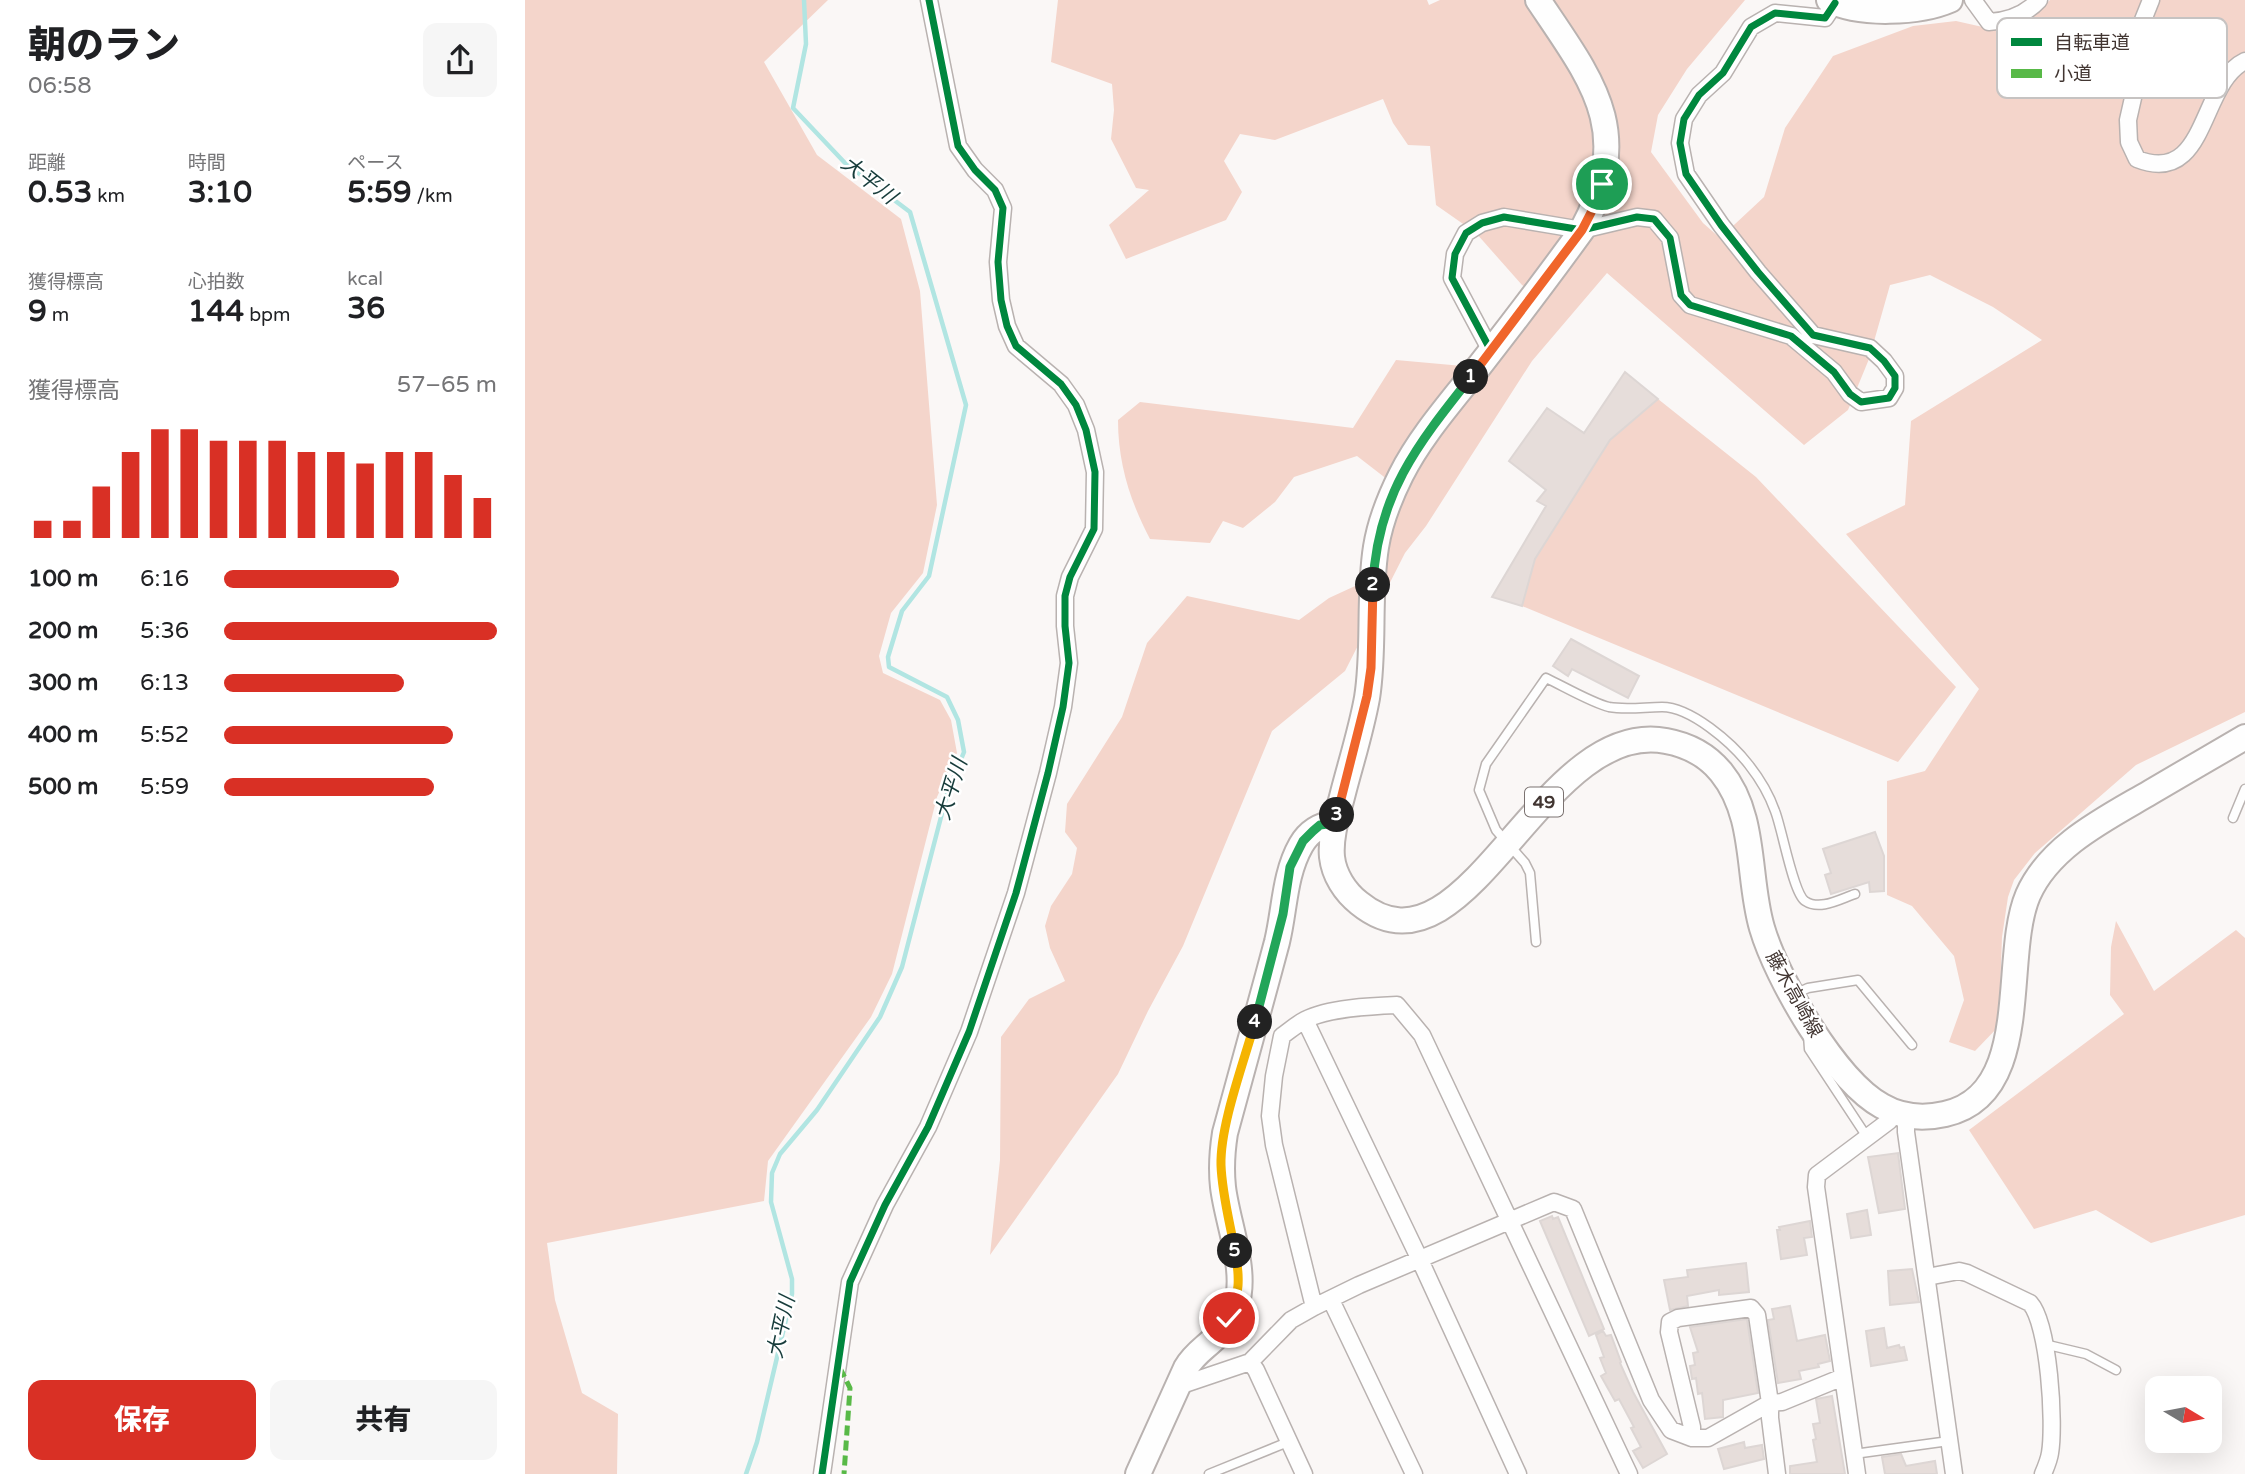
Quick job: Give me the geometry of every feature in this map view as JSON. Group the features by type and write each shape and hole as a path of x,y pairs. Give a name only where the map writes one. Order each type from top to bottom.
{"main road":[{"name":"藤木高崎線","path":"1538,0 1574,53 1597,97 1604,117 1606,136 1602,184 1582,230 1403,470 1383,520 1376,545 1371,668 1367,696 1335,823 1332,854 1337,876 1347,891 1373,912 1402,920 1423,917 1460,896 1562,782 1594,756 1612,747 1653,738 1695,750 1721,772 1742,810 1762,928 1777,969 1811,1027 1843,1071 1863,1092 1900,1114"},
{"path":"1832,2 1891,10 1918,9 1950,0"},
{"path":"1900,1114 1932,1116 1956,1111 1982,1093 1996,1073 2010,1028 2017,929 2031,888 2049,862 2074,840 2105,820 2245,737"},
{"path":"1138,1474 1192,1357 1216,1336 1237,1303 1240,1289 1239,1270 1223,1188 1221,1162 1225,1133 1277,941 1290,867 1303,841 1313,831 1320,825 1335,823"}],"street":[{"path":"822,1474 850,1282 885,1205 928,1127 964,1044 1016,893 1063,707 1069,663 1065,596 1070,577 1094,529 1095,472 1086,430 1076,405 1061,384 1016,346 1007,326 1001,300 998,262 1003,208 995,190 975,170 958,146 929,0"},
{"path":"1973,0 1989,22 1997,22"},
{"path":"2012,18 2029,10 2039,0"},
{"path":"2144,18 2151,0"},
{"path":"1491,351 1452,278 1455,254 1466,233 1482,223 1504,217 1582,230 1637,217 1654,219 1670,238 1681,295 1690,305 1791,336 1834,372 1850,394 1861,402 1889,398 1895,388 1895,376 1884,361 1870,348 1813,335 1758,272 1720,225 1686,174 1679,143 1684,119 1699,95 1723,73 1751,27 1775,13 1825,18 1832,2"},
{"path":"2227,76 2235,66 2245,61"},
{"path":"2133,98 2128,120 2129,142 2137,159 2149,164 2172,161 2188,151 2200,133 2214,98"},
{"path":"1314,1307 1274,1146 1270,1116 1282,1036 1305,1020 1319,1015 1397,1005 1422,1035 1629,1474"},
{"path":"1305,1020 1518,1474"},
{"path":"1857,1474 1816,1186 1817,1175 1900,1114 1906,1132 1954,1474"},
{"path":"1179,1385 1250,1362 1291,1320 1359,1285 1554,1202 1573,1209 1651,1400 1671,1430 1692,1438 1708,1438 1770,1403 1782,1402 1843,1377"},
{"path":"1927,1277 1959,1271 1967,1273 2034,1307 2042,1327 2052,1413 2050,1454 2043,1474"},
{"path":"1331,1300 1414,1474"},
{"path":"1692,1438 1692,1427 1669,1332 1670,1322 1673,1319 1755,1309 1770,1403 1777,1474"},
{"path":"1250,1362 1304,1474"}],"lane":[{"path":"1536,942 1530,873 1525,863 1496,830 1479,790 1483,770 1546,678 1608,706 1665,707 1687,713 1712,731 1747,763 1769,797 1781,828 1796,889 1802,898 1812,904 1823,905 1855,894"},
{"path":"1695,750 1712,731"},
{"path":"2233,818 2245,789"},
{"path":"1793,995 1808,988 1858,980 1912,1045"},
{"path":"1811,1027 1807,1038 1809,1049 1867,1137"},
{"path":"2044,1344 2086,1354 2116,1370"},
{"path":"1854,1454 1949,1441"},
{"path":"1209,1474 1289,1442"}],"shaded area":[{"path":"525,0 828,0 764,62 817,155 901,219 920,291 937,505 923,573 891,613 879,656 883,673 940,700 951,720 957,753 937,797 892,974 871,1017 768,1161 764,1201 547,1243 555,1300 582,1393 618,1414 617,1474 525,1474"},
{"path":"1058,0 1427,0 1429,5 1440,0 1745,0 1687,69 1658,115 1651,152 1703,223 1720,238 1764,197 1785,128 1833,56 1913,26 1956,21 1997,30 1997,98 2227,98 2227,18 2030,18 2050,0 2245,0 2245,712 2136,765 2035,853 2014,880 2008,897 2002,937 1999,1026 1975,1051 1949,1042 1964,1000 1954,956 1912,906 1887,895 1887,781 1925,771 1979,689 1846,534 1905,505 1911,421 2042,340 1993,307 1930,275 1890,285 1869,359 1848,410 1804,445 1607,273 1532,361 1426,526 1405,553 1345,671 1272,731 1183,946 1118,1074 990,1255 1000,1160 1001,1037 1029,999 1065,981 1050,948 1045,926 1051,906 1072,874 1077,848 1065,832 1067,804 1122,717 1147,643 1187,596 1299,620 1329,598 1379,575 1401,490 1357,456 1294,477 1275,502 1243,528 1223,521 1210,543 1150,539 1126,481 1118,420 1140,402 1353,428 1396,360 1485,368 1547,300 1522,285 1476,233 1436,205 1430,146 1408,145 1393,123 1383,99 1275,140 1240,134 1224,161 1242,192 1226,220 1126,259 1109,225 1149,190 1136,188 1111,139 1114,110 1112,84 1051,62"},
{"path":"1658,399 1756,477 1956,687 1898,762 1522,606 1535,559 1610,440"},
{"path":"2116,921 2154,991 2236,930 2245,938 2245,1215 2151,1243 2096,1210 2034,1229 1969,1130 2124,1014 2110,995 2111,947"}],"building":[{"path":"1625,372 1658,399 1610,440 1535,559 1522,606 1492,597 1546,506 1537,501 1546,490 1509,461 1547,408 1584,433"},
{"path":"1571,639 1639,676 1628,698 1572,669 1568,676 1553,666"},
{"path":"1875,832 1884,856 1884,891 1870,892 1869,882 1831,894 1825,875 1831,873 1823,849"},
{"path":"1898,1153 1905,1209 1879,1213 1868,1157"},
{"path":"1867,1210 1871,1235 1851,1238 1847,1214"},
{"path":"1552,1216 1553,1219 1558,1217 1604,1329 1589,1336 1540,1221"},
{"path":"1810,1221 1812,1237 1804,1238 1807,1255 1781,1259 1777,1230 1780,1230 1779,1227"},
{"path":"1746,1263 1749,1292 1719,1295 1719,1290 1687,1296 1688,1306 1670,1310 1664,1280 1688,1277 1687,1270"},
{"path":"1912,1269 1919,1302 1890,1305 1888,1271"},
{"path":"1790,1306 1797,1341 1825,1335 1830,1361 1818,1364 1819,1367 1799,1371 1801,1379 1778,1383 1768,1320 1774,1319 1772,1309"},
{"path":"1747,1319 1758,1393 1723,1400 1723,1417 1705,1419 1702,1393 1698,1394 1696,1378 1692,1379 1690,1366 1695,1365 1693,1353 1698,1352 1690,1327"},
{"path":"1884,1328 1887,1348 1899,1345 1900,1348 1904,1347 1907,1360 1871,1366 1866,1331"},
{"path":"1603,1331 1606,1336 1611,1335 1633,1392 1667,1454 1643,1468 1633,1451 1641,1447 1631,1428 1634,1427 1619,1399 1615,1401 1601,1376 1606,1373 1600,1358 1604,1357 1596,1335"},
{"path":"1832,1396 1845,1474 1790,1474 1790,1466 1817,1462 1813,1440 1816,1439 1813,1424 1820,1423 1816,1399"},
{"path":"1744,1442 1745,1448 1762,1445 1764,1459 1724,1469 1718,1449"},
{"path":"1901,1454 1906,1466 1935,1461 1937,1474 1885,1474 1882,1457"}],"waterway":[{"name":"大平川","path":"746,1474 757,1442 792,1294 792,1279 771,1202 772,1173 780,1154 817,1110 880,1017 902,967 947,794 964,752 958,720 947,697 889,667 888,657 902,611 929,576 966,405 910,212 845,163 793,108 806,44 804,0"}],"marked path":[{"path":"840,1368 850,1388 844,1474"}],"cycle path":[{"path":"822,1474 850,1282 885,1205 928,1127 969,1032 1016,893 1063,707 1069,663 1065,596 1070,577 1094,529 1095,472 1086,430 1076,405 1061,384 1016,346 1007,326 1001,300 998,262 1003,208 995,190 975,170 958,146 929,0"},
{"path":"1491,351 1452,278 1455,254 1466,233 1482,223 1504,217 1582,230 1637,217 1654,219 1670,238 1681,295 1690,305 1791,336 1834,372 1850,394 1861,402 1889,398 1895,388 1895,376 1884,361 1870,348 1813,335 1758,272 1686,174 1680,143 1684,119 1699,95 1723,73 1751,27 1775,13 1825,18 1835,3"}],"route":[{"path":"1229,1318 1237,1303 1240,1289 1239,1270 1223,1188 1221,1162 1225,1133 1277,941 1290,867 1303,841 1313,831 1320,825 1335,823 1362,723 1371,668 1376,545 1383,520 1403,470 1582,230 1602,184"}]}
